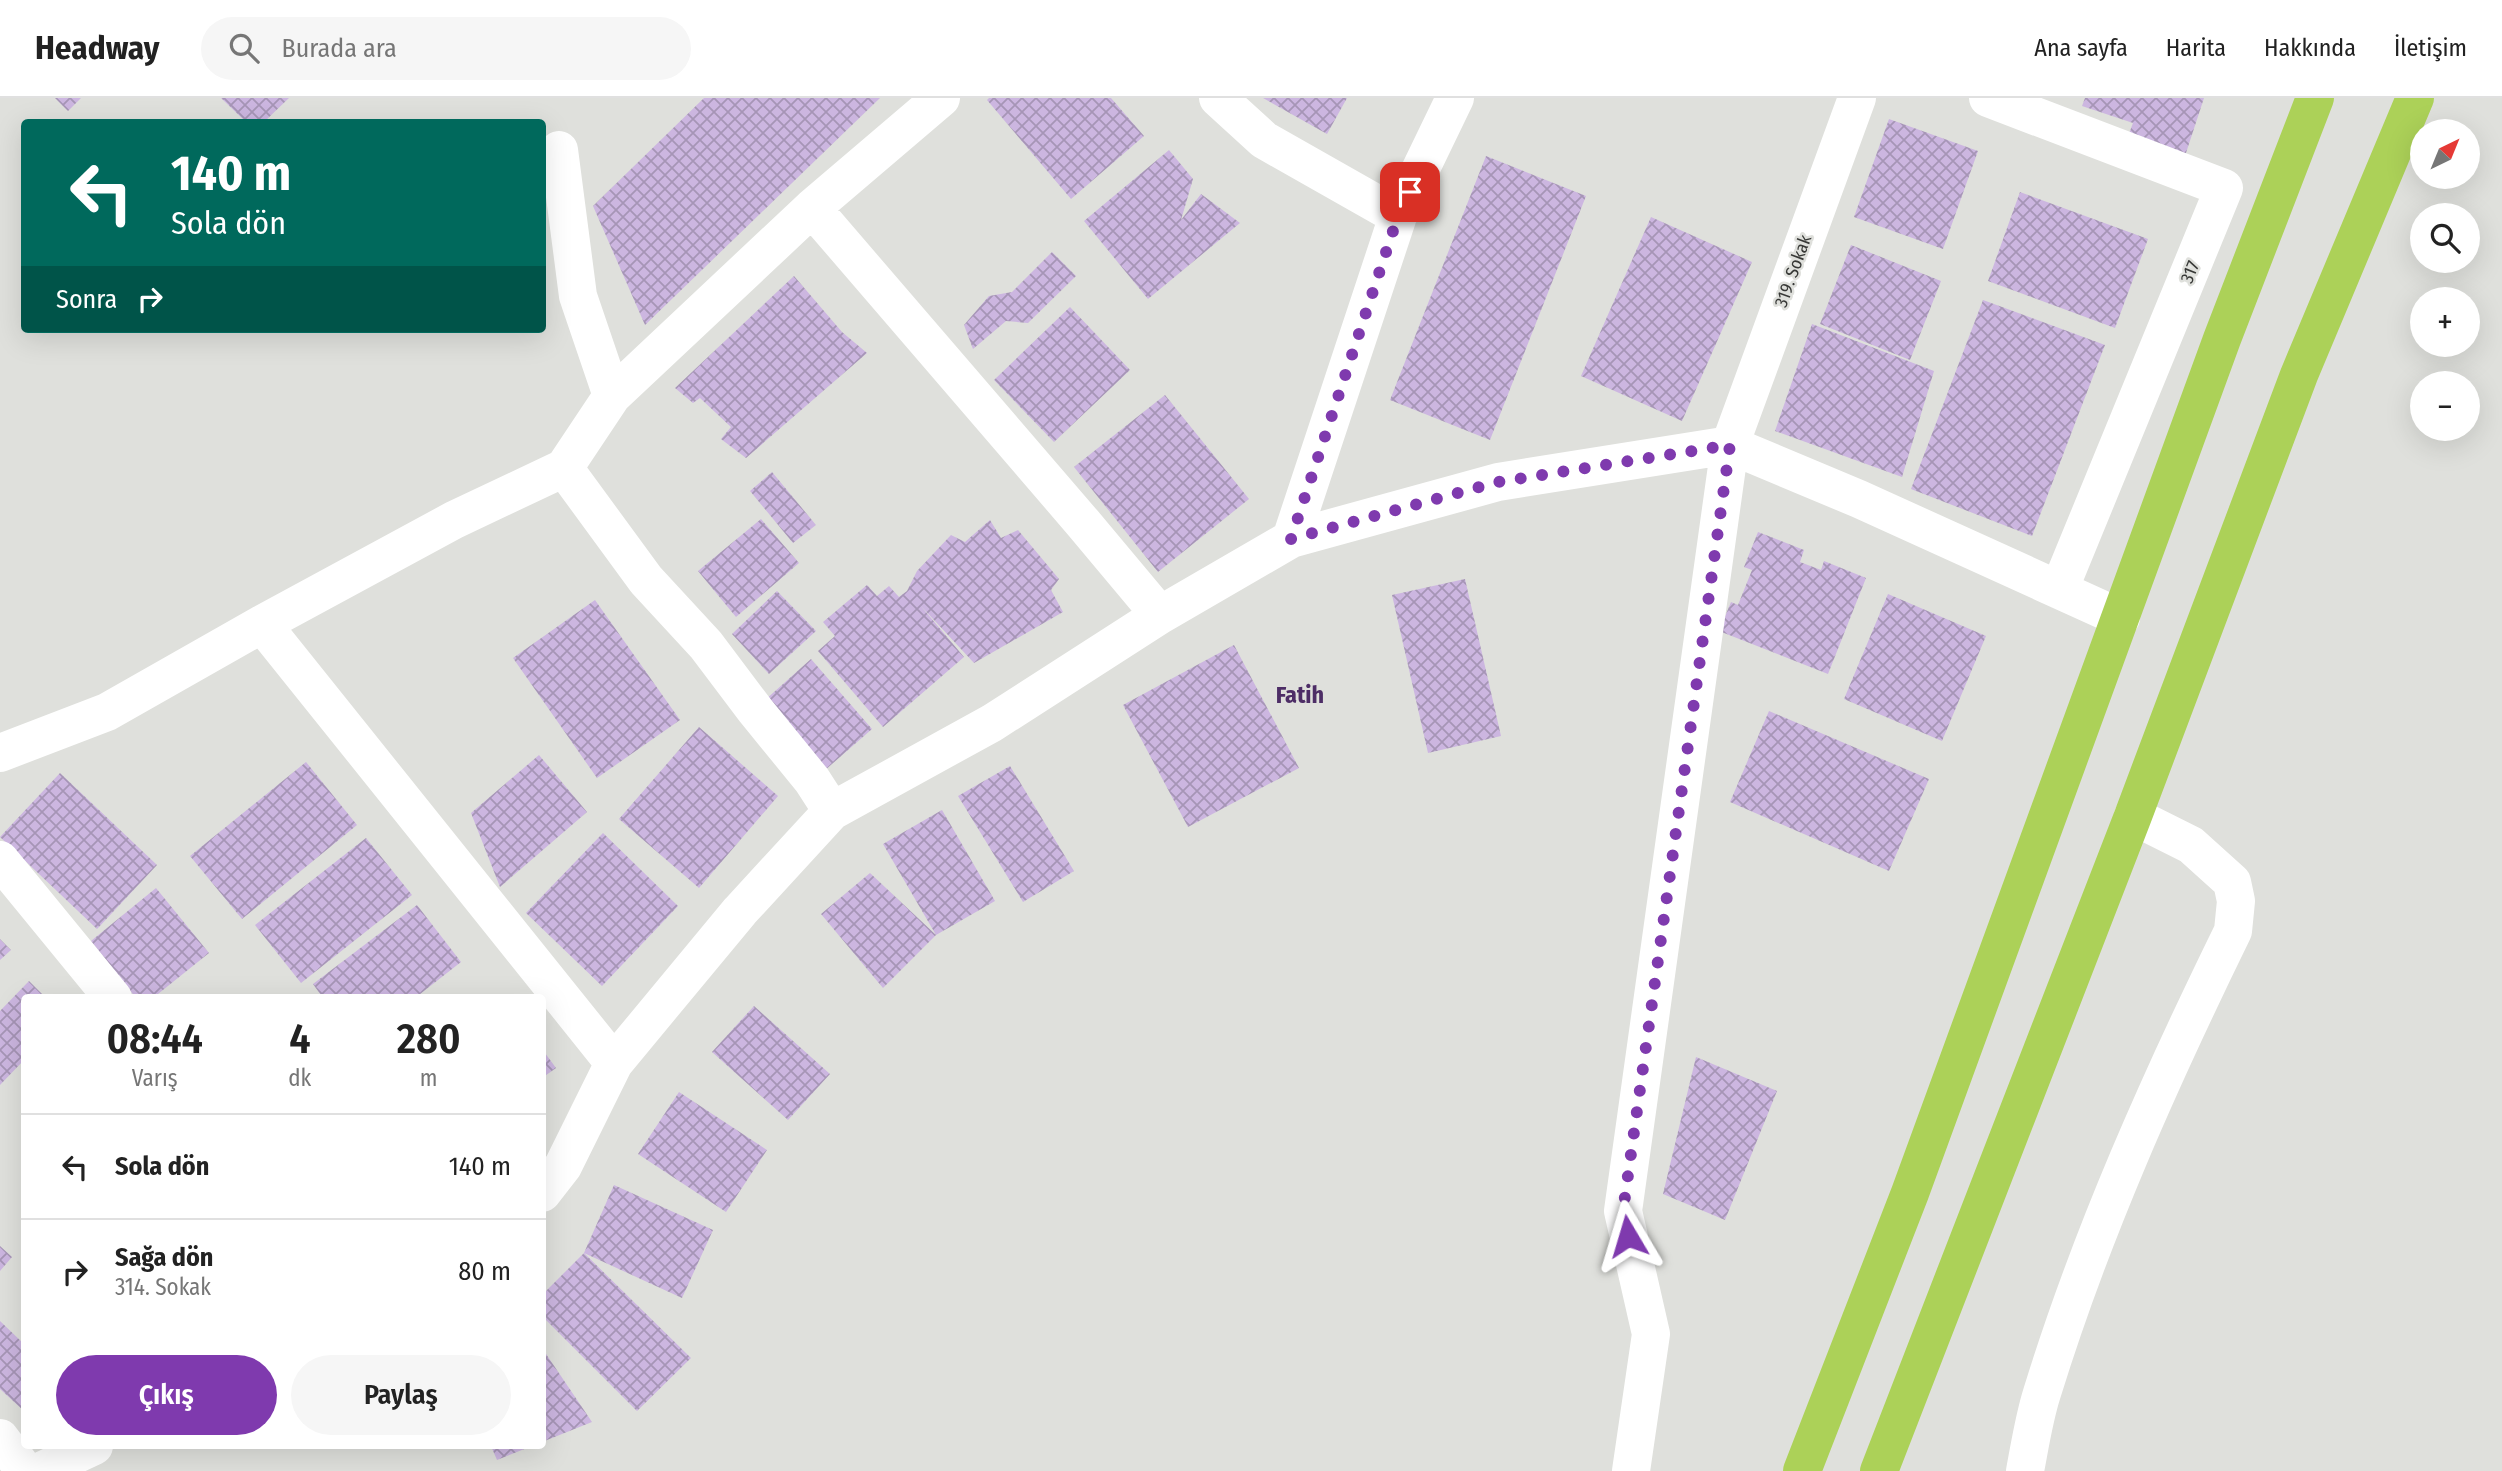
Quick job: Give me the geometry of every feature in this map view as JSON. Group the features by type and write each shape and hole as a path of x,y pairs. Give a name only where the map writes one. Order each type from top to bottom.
{"highway":[{"path":"1802,1471 1910,1193 2222,339 2315,98"},
{"path":"1879,1471 2133,816 2299,374 2415,98"}],"street":[{"path":"0,754 107,712 454,520 564,468 612,396 812,208 941,98"},
{"path":"1218,98 1264,139 1398,216"},
{"path":"1291,539 1398,216 1455,98"},
{"name":"319. Sokak","path":"1631,1471 1651,1334 1623,1211 1730,445 1857,98"},
{"name":"317","path":"1988,98 2224,188 2059,590"},
{"path":"559,150 578,296 612,396"},
{"path":"812,208 1160,615"},
{"path":"546,1188 563,1166 614,1063 740,911 832,811 992,723 1160,615 1291,539 1498,482 1730,445 1859,499 2120,618"},
{"path":"564,468 646,580 706,645 812,780 832,811"},
{"path":"262,624 614,1063"},
{"path":"2025,1471 2041,1395 2085,1269 2172,1059 2233,931 2236,916 2232,882 2190,845 2133,816"},
{"path":"0,860 110,994"},
{"path":"0,1438 25,1471"},
{"path":"41,1471 88,1449"}],"building":[{"path":"55,98 81,98 68,111"},
{"path":"221,98 289,98 267,119 243,119"},
{"path":"704,98 880,98 645,325 593,206"},
{"path":"1111,98 1144,136 1071,199 987,100"},
{"path":"1263,98 1347,98 1327,134"},
{"path":"2085,98 2204,98 2184,159 2127,139 2133,123 2082,106"},
{"path":"1889,119 1978,151 1943,249 1854,217"},
{"path":"1169,150 1193,179 1181,220 1201,194 1240,223 1148,299 1084,221"},
{"path":"1486,156 1586,196 1490,440 1390,400"},
{"path":"2020,192 2148,239 2115,328 1988,281"},
{"path":"1651,217 1752,262 1682,421 1581,376"},
{"path":"1851,245 1941,281 1910,360 1820,324"},
{"path":"1052,252 1076,276 1028,323 1006,321 973,349 964,325 989,296 1012,292"},
{"path":"794,276 842,332 867,353 746,458 721,439 731,427 700,398 693,403 675,388"},
{"path":"1983,300 2105,345 2032,536 1911,489"},
{"path":"1070,307 1130,370 1054,442 994,380"},
{"path":"1812,324 1934,371 1902,477 1775,431"},
{"path":"1165,395 1249,499 1158,572 1074,467"},
{"path":"772,472 816,525 793,543 750,491"},
{"path":"761,519 799,563 736,617 698,571"},
{"path":"990,520 1001,538 1018,530 1059,579 1051,590 1063,612 974,663 920,605 964,657 883,727 818,651 835,636 823,622 867,585 877,596 889,586 899,597 907,591 917,571 951,535 965,542"},
{"path":"1758,532 1804,550 1800,562 1821,570 1824,561 1866,578 1828,674 1719,631 1731,602 1738,605 1752,570 1744,567"},
{"path":"1465,579 1501,736 1428,753 1392,595"},
{"path":"777,591 816,631 769,674 732,634"},
{"path":"1888,594 1986,636 1942,741 1844,699"},
{"path":"595,600 680,720 597,778 513,658"},
{"path":"1234,645 1299,768 1188,827 1123,705"},
{"path":"811,659 872,729 816,778 756,708"},
{"path":"1769,711 1929,779 1889,871 1730,802"},
{"path":"699,727 778,796 699,888 619,819"},
{"path":"539,755 587,812 500,887 471,813"},
{"path":"306,762 357,825 242,919 190,856"},
{"path":"1010,766 1074,871 1023,902 958,796"},
{"path":"60,773 157,865 97,929 0,837"},
{"path":"942,810 995,901 936,935 883,844"},
{"path":"603,833 678,906 602,986 526,913"},
{"path":"366,838 412,895 301,983 255,925"},
{"path":"870,873 936,935 883,988 821,914"},
{"path":"156,888 209,953 158,994 133,994 91,941"},
{"path":"417,905 461,962 420,994 320,994 313,984"},
{"path":"0,939 11,950 0,960"},
{"path":"29,981 42,994 21,994 21,1063 0,1085 0,1011"},
{"path":"754,1006 830,1074 788,1120 712,1052"},
{"path":"546,1054 556,1068 546,1075"},
{"path":"1696,1057 1777,1091 1725,1220 1663,1194"},
{"path":"679,1092 767,1150 726,1212 638,1154"},
{"path":"614,1185 713,1230 682,1298 584,1253"},
{"path":"0,1246 12,1257 0,1271"},
{"path":"584,1253 691,1358 637,1411 546,1320 546,1291"},
{"path":"0,1321 21,1341 21,1408 0,1389"},
{"path":"546,1354 592,1422 546,1440"},
{"path":"492,1449 524,1449 497,1460"}],"district":[{"name":"Fatih","path":"1300,695"}],"route":[{"path":"1410,192 1398,216 1291,539 1498,482 1730,445 1623,1211 1628,1236"}]}
